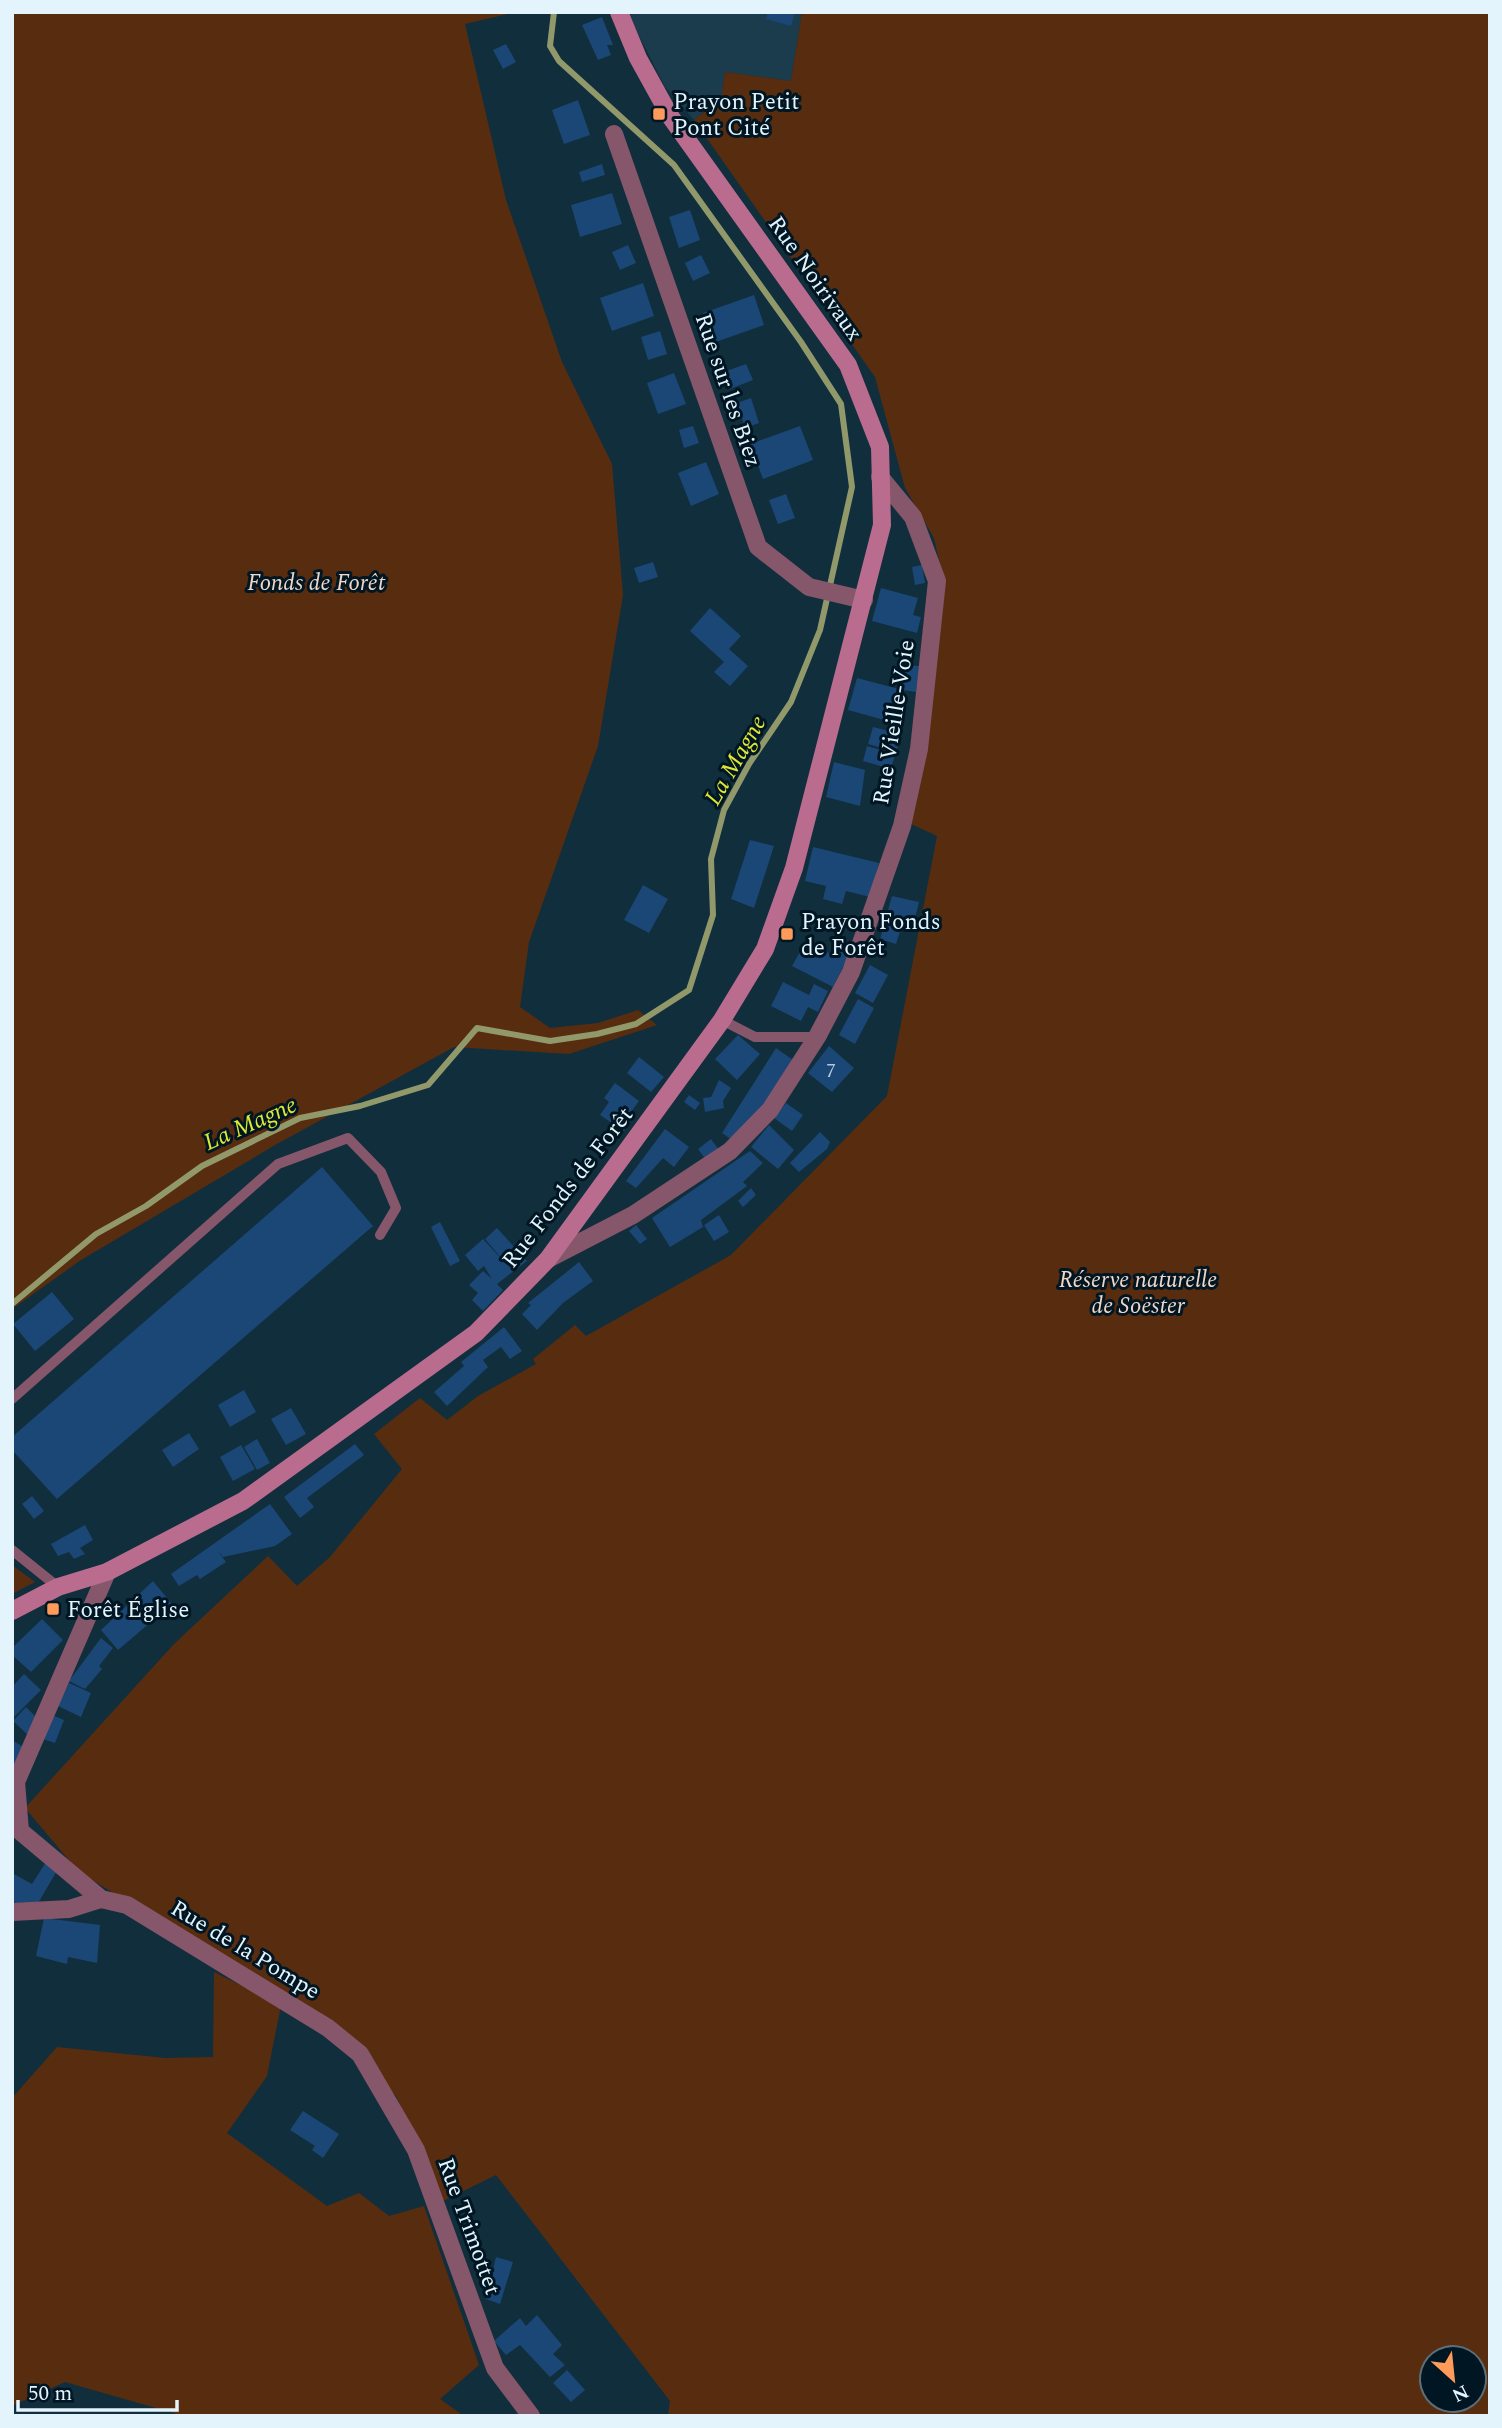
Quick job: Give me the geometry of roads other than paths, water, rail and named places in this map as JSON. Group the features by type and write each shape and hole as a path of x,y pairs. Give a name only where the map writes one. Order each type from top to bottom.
{"main road":[{"name":"Rue Noirivaux","path":"619,12 638,58 670,116 848,365 880,447 882,525 864,600"},
{"name":"Rue Fonds de Forêt","path":"12,1611 58,1587 107,1572 243,1501 476,1334 548,1259 722,1020 765,949 794,868 864,600"}],"street":[{"name":"Rue sur les Biez","path":"614,134 758,547 809,587 864,600"},
{"name":"Rue Vieille-Voie","path":"548,1259 633,1215 730,1151 770,1110 817,1037 851,972 902,826 919,749 937,582 913,517 880,477"},
{"name":"Rue de la Pompe","path":"107,1572 16,1782 20,1831 101,1899 127,1905 328,2028 360,2054"},
{"path":"14,1912 36,1913 69,1909 101,1899"},
{"name":"Rue Trimottet","path":"360,2054 416,2150 495,2368 531,2416"}],"lane":[{"path":"722,1020 755,1037 817,1037"},
{"path":"12,1399 278,1164 348,1138 381,1172 396,1208 380,1235"},
{"path":"12,1550 58,1587"}],"waterway":[{"name":"La Magne","path":"12,1304 96,1234 146,1206 202,1166 300,1118 360,1106 428,1085 477,1028 550,1041 597,1034 636,1024 689,990 713,915 711,859 724,810 749,764 791,702 820,630 852,487 841,404 801,342 674,165 559,61 550,46 554,12"}],"place":[{"name":"Prayon Petit Pont Cité","path":"659,114"},
{"name":"Prayon Fonds de Forêt","path":"787,934"},
{"name":"Forêt Église","path":"53,1609"}],"park label":[{"name":"Fonds de Forêt","path":"316,582"},
{"name":"Réserve naturelle de Soëster","path":"1138,1292"}]}
